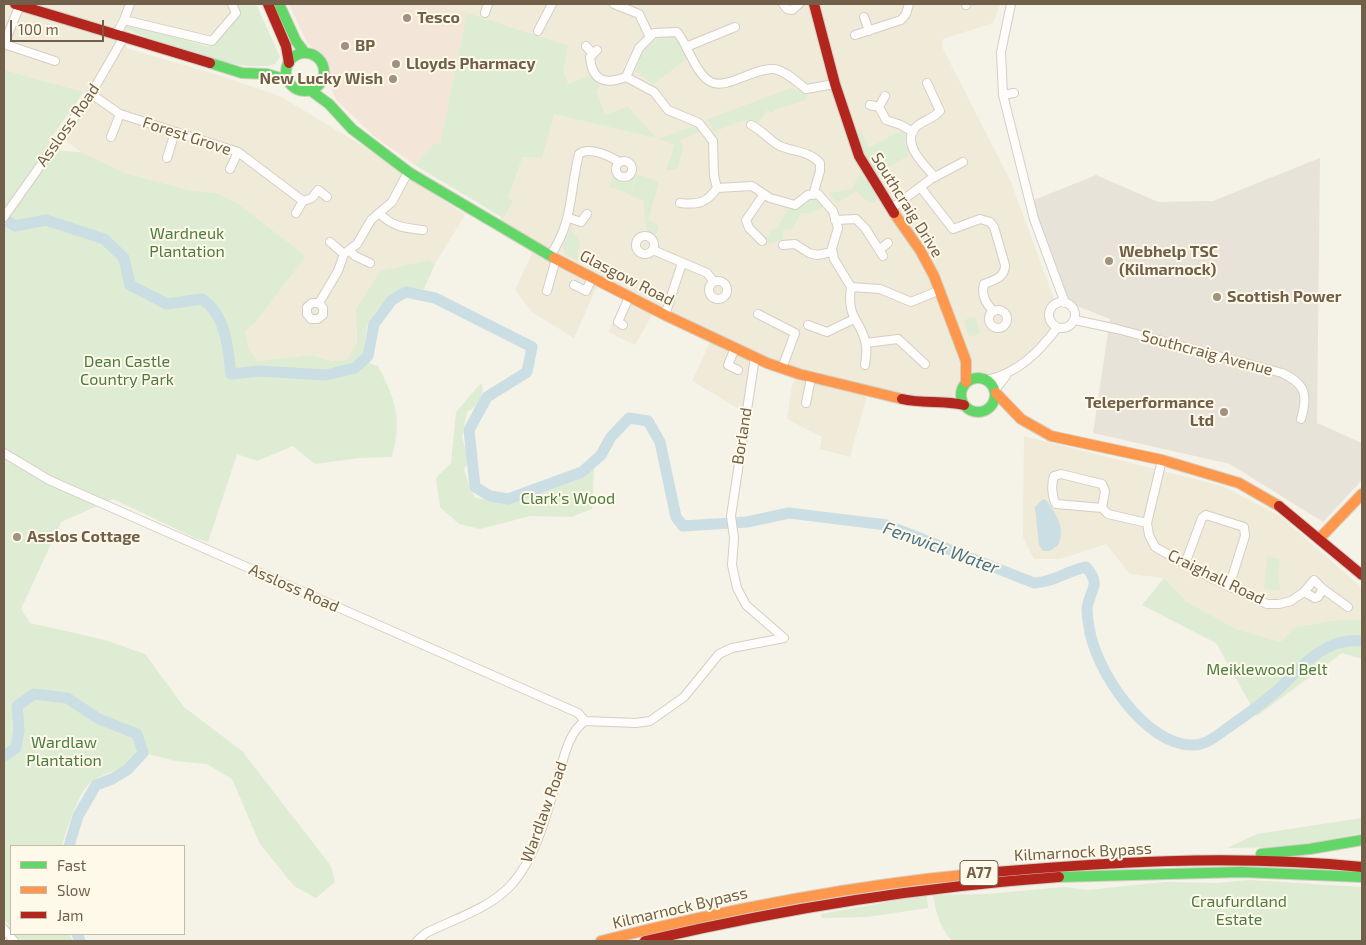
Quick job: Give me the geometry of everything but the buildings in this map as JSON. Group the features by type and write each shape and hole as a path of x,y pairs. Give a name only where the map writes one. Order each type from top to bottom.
{"main road":[{"path":"18,4 242,73 267,74 288,71"},
{"path":"268,4 286,46 288,71 295,88 310,90 322,80 324,70 322,64 313,55 305,53 297,55 288,71"},
{"path":"280,4 296,41 305,53"},
{"name":"Southcraig Drive","path":"814,4 835,84 859,156 920,250 940,290 966,361 964,387"},
{"name":"Glasgow Road","path":"322,80 329,104"},
{"name":"Glasgow Road","path":"310,90 329,104 352,129 408,172 553,257 665,315 755,357 811,378 918,403 946,401 964,405"},
{"name":"Southcraig Drive","path":"966,361 985,379"},
{"path":"1012,412 990,409 976,413 964,405 964,387 976,378 985,379 1012,412 1036,430 1051,436 1162,460 1218,475 1254,490 1285,510 1362,576"},
{"name":"Glasgow Road","path":"946,401 964,387"},
{"path":"990,409 993,404 995,391"},
{"path":"1319,539 1362,494"},
{"name":"A77","path":"1216,861 1235,856 1310,850 1362,840"},
{"name":"Kilmarnock Bypass","path":"601,941 760,904 892,883 1046,868 1216,861 1289,862 1362,867"},
{"name":"Kilmarnock Bypass","path":"645,941 745,918 842,900 1001,881 1154,873 1283,872 1362,877"}],"street":[{"path":"18,4 4,44 56,61"},
{"name":"Assloss Road","path":"6,214 91,94 120,36 130,4"},
{"path":"124,20 212,41 236,13 232,4"},
{"path":"485,13 488,4"},
{"path":"538,31 552,4"},
{"path":"614,4 624,6 639,14 650,37"},
{"path":"782,4 787,9 792,10 799,4"},
{"path":"855,35 900,20 906,14 909,4"},
{"path":"995,391 1006,376 1018,368 1048,340 1057,328 1069,327 1075,320 1075,311 1065,303 1034,219 1018,162 1003,95 1001,52 1011,4"},
{"path":"864,17 869,31"},
{"path":"686,47 736,27"},
{"path":"626,77 639,48 654,33 677,32 688,54 710,82 720,85 741,77 773,69 786,74 806,89 835,84"},
{"path":"586,46 595,52 590,58 591,70 600,79 611,82 626,77 654,92 668,110 699,122 713,141 714,176 717,188"},
{"path":"927,83 940,111 935,117 916,127 913,132 912,145 916,156 935,177"},
{"name":"Forest Grove","path":"91,94 120,114 238,152 303,201"},
{"path":"1003,95 1014,94"},
{"path":"879,107 886,96"},
{"path":"870,105 879,107 886,120 901,125 913,132"},
{"path":"111,137 120,114"},
{"path":"751,125 762,130 779,146 814,156 820,163 820,171 813,194"},
{"path":"167,158 175,132"},
{"path":"547,291 553,257 569,218 572,182 579,154 586,151 610,156 619,162"},
{"path":"230,169 238,152"},
{"path":"892,208 935,177 963,162"},
{"path":"318,303 338,271 347,252 357,244 371,220 392,202 408,172"},
{"path":"680,203 697,205 707,200 717,188 752,186 782,202 795,204 808,194 818,194 833,211 838,228 832,252 834,260 851,287 849,300 854,319 866,343 865,365"},
{"path":"921,188 953,229 980,219 990,222 994,227 1005,271 1000,278 984,284 982,292 986,303 993,312"},
{"path":"296,213 303,201 312,198 318,190 327,197"},
{"path":"762,241 749,228 746,220 764,194"},
{"path":"689,214 690,204"},
{"path":"379,213 391,224 423,230"},
{"path":"582,232 581,222 587,214"},
{"path":"569,218 581,222"},
{"path":"410,219 410,228"},
{"path":"835,220 856,219 865,228 881,253 888,243"},
{"path":"330,242 370,263"},
{"path":"783,245 795,244 809,253 817,255 832,252"},
{"path":"653,250 707,273 714,282"},
{"path":"665,315 682,263"},
{"path":"574,285 586,291 592,278"},
{"path":"851,287 880,289 911,302 940,290"},
{"path":"623,324 618,322 629,297"},
{"path":"1057,328 1050,320 1050,310 1058,303 1065,303"},
{"path":"758,314 795,333 782,368"},
{"path":"808,324 827,332 854,319"},
{"name":"Southcraig Avenue","path":"1075,320 1117,329 1282,373 1297,380 1305,396 1301,419"},
{"path":"866,343 898,338 925,364"},
{"path":"735,348 728,366 738,370"},
{"name":"Borland","path":"585,721 640,724 650,721 684,697 719,654 728,649 780,641 784,638 746,605 736,588 732,565 734,538 730,516 755,357"},
{"path":"985,379 1006,376"},
{"path":"806,402 811,378"},
{"name":"Assloss Road","path":"4,453 49,480 578,713 585,721"},
{"path":"1102,508 1105,491 1102,484 1061,474 1054,476 1052,482 1056,504 1102,508 1108,514 1147,523 1162,460"},
{"path":"1185,564 1202,518 1206,515 1244,527 1245,536 1228,587"},
{"name":"Craighall Road","path":"1147,523 1149,535 1156,547 1228,587 1267,604 1291,601 1304,592 1314,580 1323,589 1318,597 1315,598 1304,592"},
{"path":"1323,589 1348,607"},
{"name":"Wardlaw Road","path":"417,941 426,933 497,897 516,879 541,827 567,748 575,731 585,721"},
{"path":"4,929 14,941"}],"shaded area":[{"path":"4,4 238,4 239,17 215,44 208,47 140,26 125,29 129,30 126,48 225,77 281,97 368,149 465,215 435,264 429,260 380,271 356,309 357,343 348,360 332,361 311,355 258,361 249,350 245,331 256,322 306,256 237,203 216,193 188,190 125,173 88,157 66,141 91,99 84,92 4,70"},
{"path":"289,4 436,4 467,13 440,143 435,143 415,165 374,136 336,100 328,80 326,61 307,43"},
{"path":"436,4 1000,4 993,23 943,39 942,47 1011,182 1056,304 1049,314 1052,323 1057,328 1018,368 987,380 976,378 970,380 961,391 946,401 868,392 850,457 820,449 822,437 787,419 792,386 798,375 755,357 746,413 692,381 712,338 655,310 635,345 608,332 626,296 599,282 574,338 532,312 515,290 535,247 498,226 523,157 542,158 568,47"},
{"path":"1320,158 1317,423 1362,443 1362,480 1323,522 1230,464 1093,433 1110,319 1077,306 1059,290 1029,202 1096,175 1158,202 1213,201"},
{"path":"1024,436 1222,486 1280,516 1362,588 1362,620 1337,620 1296,627 1280,642 1236,629 1187,602 1164,578 1130,574 1106,544 1060,559 1034,559 1023,537"},
{"path":"1043,499 1046,500 1059,521 1061,533 1058,545 1050,551 1043,551 1039,545 1035,507"}],"green space":[{"path":"238,4 256,4 280,57 275,64 259,66 240,65 220,61 179,49 124,29 126,24 140,26 208,47 215,44 238,17"},
{"path":"467,13 568,46 563,71 568,84 589,76 600,86 596,91 605,115 628,107 656,138 554,114 542,158 523,157 508,198 513,201 503,218 415,165 435,143 440,143"},
{"path":"667,35 677,38 688,58 653,84 635,71 650,44"},
{"name":"Dean Castle Country Park","path":"4,70 84,92 49,141 62,151 80,152 125,173 188,190 216,193 237,203 306,256 256,322 245,331 249,350 258,361 311,355 332,361 347,360 357,343 356,309 380,271 429,260 435,264 424,289 395,292 376,311 367,327 363,355 371,364 378,366 396,410 397,431 392,457 359,458 315,464 293,446 257,461 237,454 208,542 195,538 113,499 61,522 21,609 30,623 105,640 145,654 184,707 242,751 331,866 335,882 316,898 294,886 260,844 232,779 207,764 176,761 136,751 127,764 99,777 83,791 62,845 10,845 10,927 4,919"},
{"path":"791,88 807,94 806,100 774,110 773,113 767,110 759,122 741,121 713,132 712,126 706,120"},
{"path":"694,126 701,131 680,140 683,148 677,169 666,170 675,145 659,139"},
{"path":"860,129 869,148 902,130 905,131 904,142 909,155 876,175 863,151 858,130"},
{"path":"860,173 878,198 874,203 871,202 857,191 837,203 829,193 852,189"},
{"path":"637,174 659,182 648,220 659,226 656,234 648,232 643,200 630,196"},
{"path":"613,175 622,180 635,176 630,194 610,187"},
{"path":"815,197 825,206 809,213 801,213 792,229 783,230 783,240 766,244 765,238 770,235 771,231 777,228 789,208 798,207"},
{"path":"572,225 573,234 578,237 580,244 576,255 602,270 600,273 564,253 563,245"},
{"path":"975,317 980,333 969,337 964,320"},
{"name":"Clark's Wood","path":"481,383 483,389 479,404 467,412 462,437 469,461 464,470 475,498 504,502 526,498 552,486 579,478 594,468 592,509 571,517 530,516 480,529 459,524 440,507 436,478 451,463 456,412"},
{"path":"1268,556 1280,560 1278,572 1280,590 1264,589"},
{"name":"Meiklewood Belt","path":"1164,578 1187,602 1236,629 1280,642 1296,627 1337,620 1362,620 1362,659 1342,653 1257,716 1216,643 1142,605"},
{"path":"1362,818 1362,833 1293,847 1227,848 1257,834"},
{"name":"Craufurdland Estate","path":"1249,880 1362,887 1362,941 952,941 944,931 939,920 933,895 987,894 1064,887 1088,890 1163,882 1218,883"},
{"path":"927,895 928,908 867,917 822,918 821,914"},
{"path":"16,935 69,935 74,941 21,941"}],"waterway":[{"name":"Fenwick Water","path":"4,219 15,226 46,220 104,239 124,258 130,285 167,304 202,299 210,306 221,323 227,343 231,374 259,371 326,375 355,368 368,356 374,324 392,300 406,292 435,298 532,347 527,372 487,397 469,430 475,487 490,496 508,499 582,472 601,455 611,437 629,418 648,421 660,442 676,517 683,526 747,522 789,513 887,525 1034,583 1048,581 1086,567 1091,573 1094,583 1087,608 1088,623 1093,644 1101,664 1125,702 1140,719 1157,733 1174,742 1197,745 1210,740 1263,703 1299,668 1318,653 1338,643 1362,641"},
{"path":"4,756 16,748 19,730 17,706 34,694 67,698 99,719 137,734 143,753 127,770 112,779 96,785 78,816 69,845"},
{"path":"77,935 80,941"}],"traffic: fast":[{"path":"279,4 296,41 305,53"},
{"path":"305,53 318,59 324,72 318,85 305,91 292,85 286,72 292,59 305,53"},
{"path":"210,63 242,73 267,74 288,80"},
{"path":"310,90 329,104 352,129 410,173 554,258"},
{"path":"978,378 985,379 990,383 994,388 995,395 994,402 990,407 985,411 978,412 971,411 966,407 962,402 961,395 962,388 966,383 971,379 978,378"},
{"path":"1261,854 1310,849 1362,840"},
{"path":"1059,877 1241,872 1362,877"}],"traffic: slow":[{"path":"894,213 920,250 934,276 966,361 966,382"},
{"path":"554,258 665,315 767,363 799,374 902,399"},
{"path":"996,393 1021,419 1051,436 1162,460 1239,483 1279,506"},
{"path":"1319,539 1362,494"},
{"path":"601,941 693,919 786,900 879,885 973,874"}],"traffic: jam":[{"path":"15,4 210,63"},
{"path":"268,4 286,46 289,63"},
{"path":"814,4 835,84 859,156 894,213"},
{"path":"902,399 964,405"},
{"path":"1279,506 1362,575"},
{"path":"973,874 1119,863 1216,860 1314,863 1362,867"},
{"path":"645,941 799,909 903,893 1059,877"}],"place":[{"name":"Tesco","path":"407,18"},
{"name":"BP","path":"345,46"},
{"name":"Lloyds Pharmacy","path":"396,64"},
{"name":"New Lucky Wish","path":"393,79"},
{"name":"Webhelp TSC (Kilmarnock)","path":"1109,261"},
{"name":"Scottish Power","path":"1217,297"},
{"name":"Teleperformance Ltd","path":"1224,412"},
{"name":"Asslos Cottage","path":"17,537"}],"park label":[{"name":"Wardneuk Plantation","path":"187,243"},
{"name":"Wardlaw Plantation","path":"64,752"}]}
